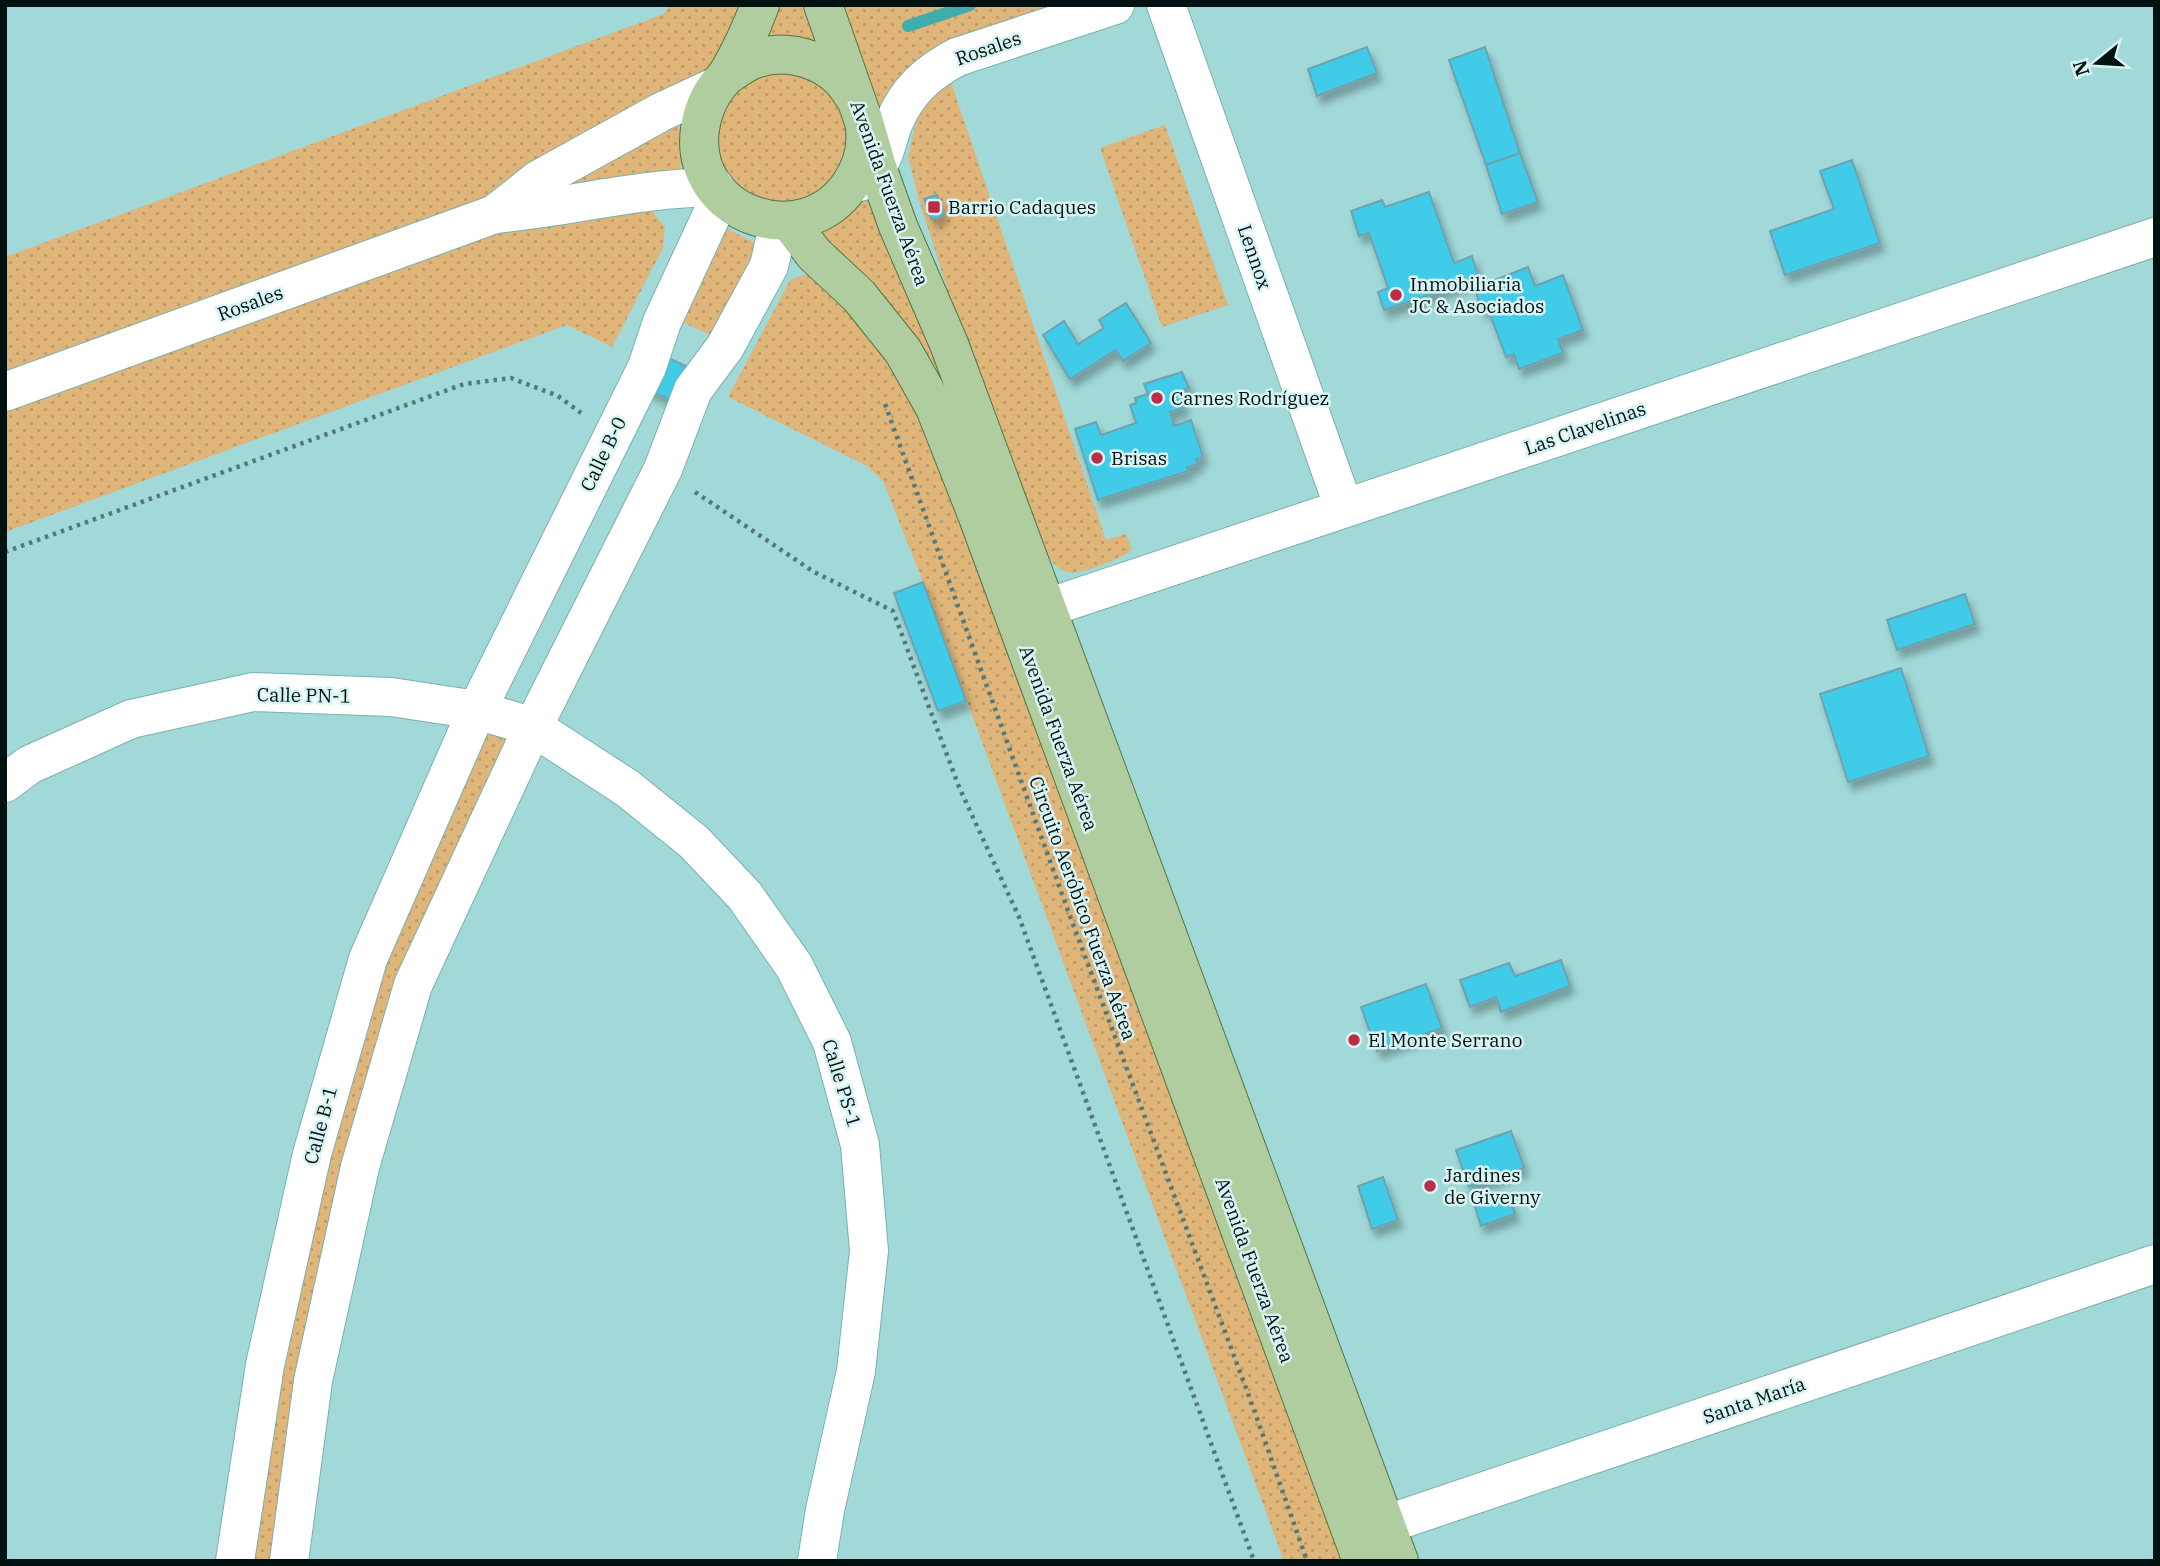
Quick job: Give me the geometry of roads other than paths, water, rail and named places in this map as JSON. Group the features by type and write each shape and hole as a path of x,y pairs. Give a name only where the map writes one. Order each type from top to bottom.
{"main road":[{"path":"722,81 740,66 770,55 801,57 815,61 839,78 860,110 866,133 862,162 857,175 842,197 827,209 808,218 784,222 753,216 736,207 718,191 705,169 699,133 702,116 708,101 747,38 760,5"},
{"name":"Avenida Fuerza Aérea","path":"823,5 898,226 949,344 1031,613 1367,1541 1399,1561"},
{"name":"Avenida Fuerza Aérea","path":"784,222 859,296 903,351 934,408 963,477 1031,613"}],"street":[{"name":"Rosales","path":"842,197 877,167 906,100 920,81 935,68 957,57 1115,5"},
{"name":"Lennox","path":"1166,5 1344,508"},
{"name":"Rosales","path":"495,214 538,180 722,81"},
{"name":"Rosales","path":"5,392 495,214 676,187 718,191"},
{"name":"Calle B-0","path":"477,710 647,367 662,321 718,191"},
{"path":"289,1561 313,1381 360,1167 413,985 533,727 663,470 694,390 725,348 769,266 784,222"},
{"name":"Las Clavelinas","path":"1031,613 2155,237"},
{"name":"Calle PN-1","path":"5,783 29,765 131,719 253,692 391,697 477,710 533,727"},
{"name":"Calle B-1","path":"235,1561 265,1365 312,1154 368,959 477,710"},
{"name":"Calle PS-1","path":"533,727 627,788 694,842 737,887 794,966 832,1042 860,1145 869,1251 856,1371 825,1510 817,1561"},
{"name":"Santa María","path":"1367,1541 2155,1264"},
{"path":"265,1365 313,1381"}],"waterway":[{"path":"908,26 970,5"}],"place":[{"name":"Barrio Cadaques","path":"934,207"},
{"name":"Inmobiliaria JC & Asociados","path":"1396,295"},
{"name":"Carnes Rodríguez","path":"1157,398"},
{"name":"Brisas","path":"1097,458"},
{"name":"El Monte Serrano","path":"1354,1040"},
{"name":"Jardines de Giverny","path":"1430,1186"}]}
